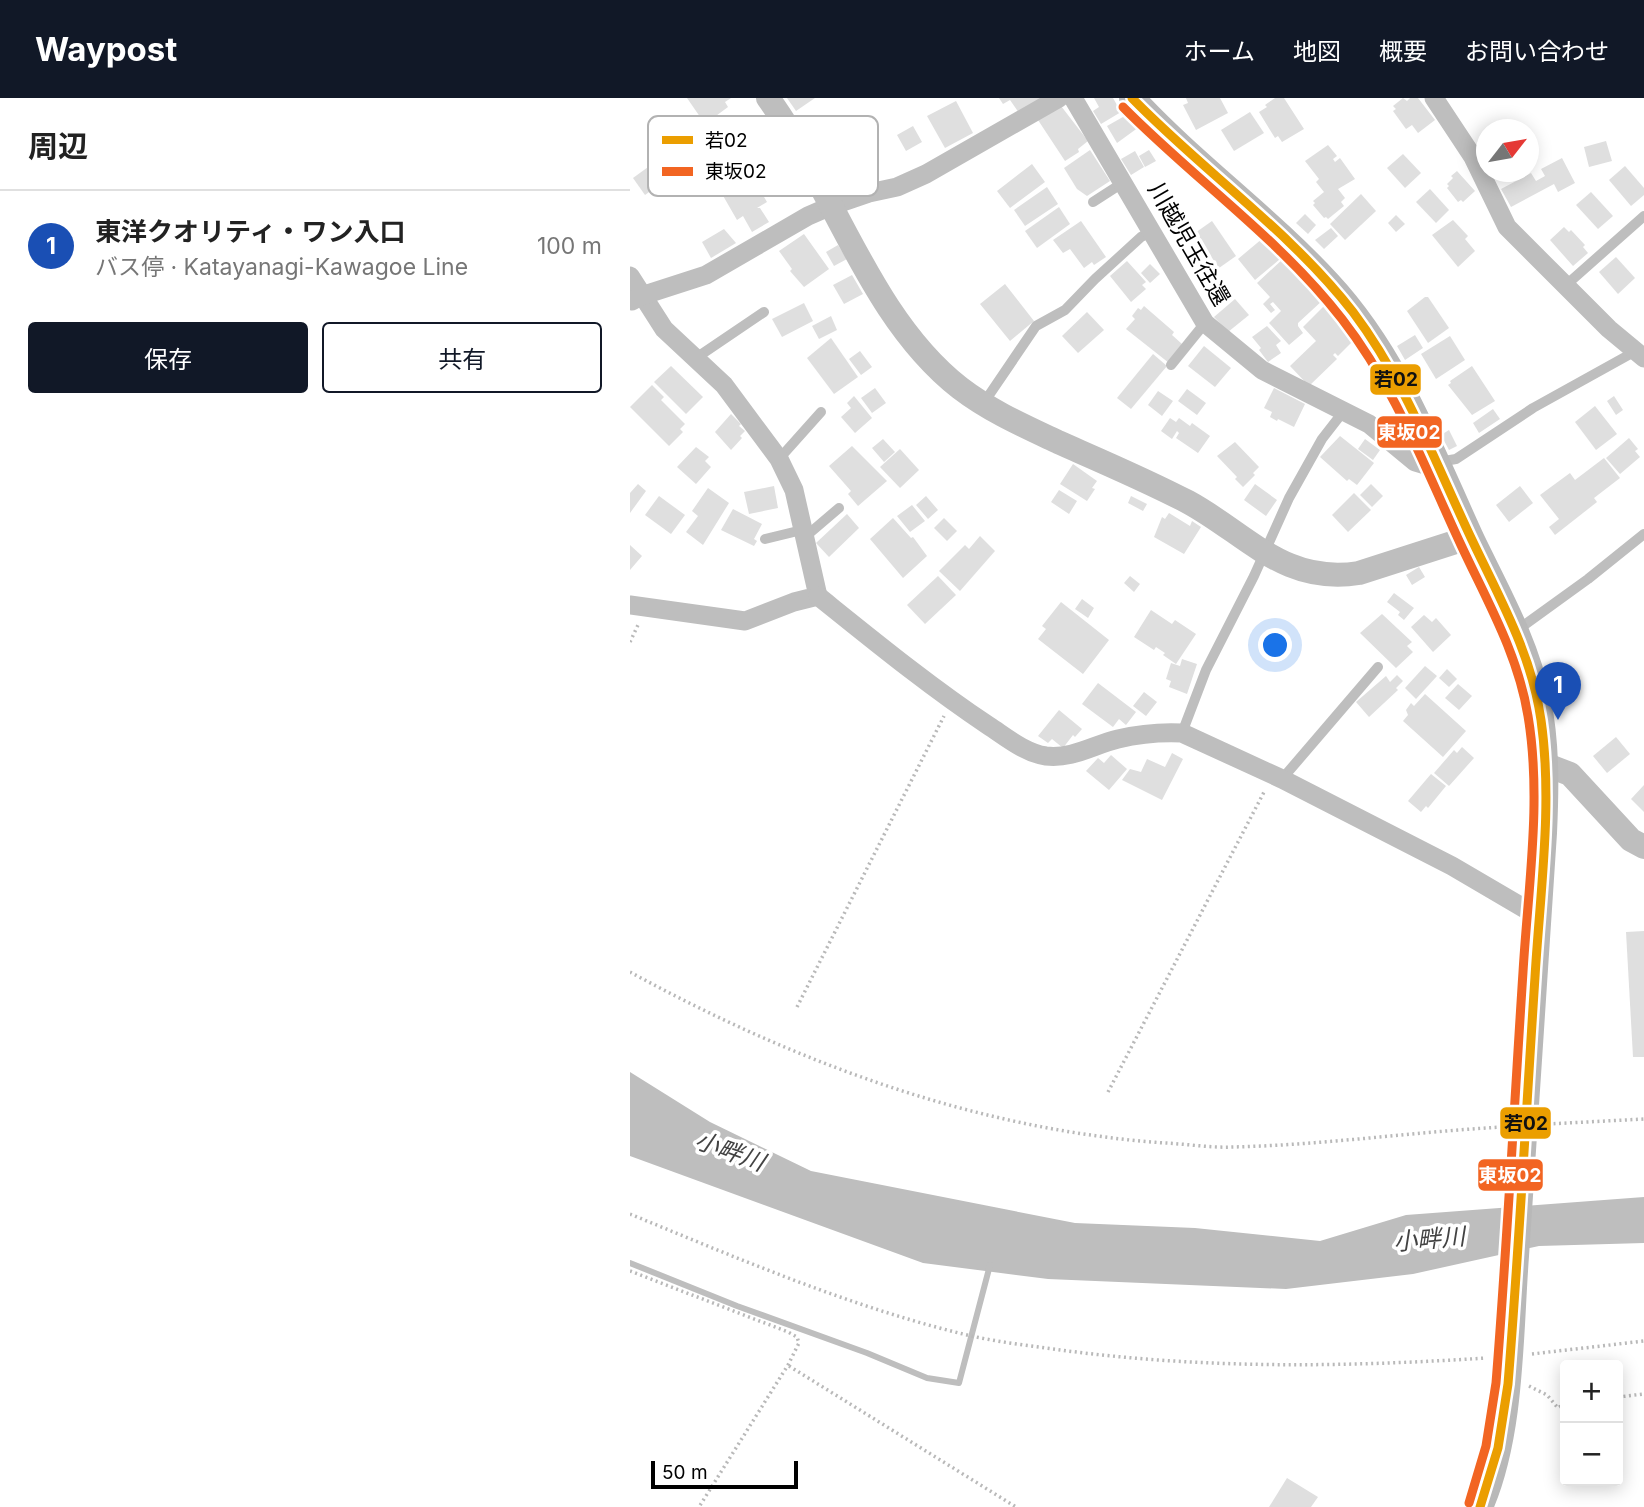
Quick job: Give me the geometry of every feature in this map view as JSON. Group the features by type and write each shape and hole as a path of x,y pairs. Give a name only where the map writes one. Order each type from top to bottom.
{"main road":[{"path":"1132,98 1329,284 1379,349 1438,462 1516,631 1538,703 1546,788 1509,1353 1501,1441 1494,1470 1479,1507"}],"street":[{"path":"768,98 778,116"},
{"path":"878,191 897,187 926,174 1059,98"},
{"name":"川越児玉往還","path":"1073,98 1205,323 1262,370 1369,424 1415,462 1426,465 1438,462"},
{"path":"1434,98 1473,157 1507,228 1639,355"},
{"path":"825,196 901,325 938,369 982,404 1190,504 1292,568 1320,575 1359,573 1471,537"},
{"path":"635,299 705,275 746,254 808,216 860,196"},
{"path":"630,276 635,299 664,330 724,385 779,459 794,490 818,596 952,701 1027,750 1045,756 1088,751 1116,739 1165,732 1182,733 1278,777 1451,866 1539,917"},
{"path":"630,605 745,621 818,596"},
{"path":"1544,764 1570,774 1632,840 1644,847"}],"lane":[{"path":"1093,202 1124,182"},
{"path":"1565,286 1644,216"},
{"path":"982,404 1036,326 1065,310 1095,279 1152,230"},
{"path":"696,358 764,312"},
{"path":"1171,365 1205,323"},
{"path":"1438,462 1456,459 1533,408 1639,355"},
{"path":"779,459 821,412"},
{"path":"1182,733 1206,670 1289,498 1322,439 1343,412"},
{"path":"765,539 803,534 839,508"},
{"path":"1516,631 1644,534"},
{"path":"1278,777 1378,667"}],"path":[{"path":"797,1007 952,701"},
{"path":"1108,1091 1278,777"},
{"path":"630,972 732,1024 860,1077 960,1109 1043,1128 1126,1140 1231,1147 1525,1130 1644,1119"},
{"path":"630,1214 852,1301 959,1333 1026,1346 1131,1359 1247,1366 1375,1365 1644,1341"},
{"path":"630,1271 788,1332 797,1337 799,1343 699,1507"},
{"path":"788,1365 1016,1507"},
{"path":"1528,1386 1547,1395 1558,1408 1560,1407"},
{"path":"1623,1396 1644,1394"}],"water":[{"name":"小畔川","path":"630,1072 710,1122 811,1171 1075,1223 1195,1228 1320,1241 1406,1215 1644,1197 1644,1243 1539,1246 1413,1274 1286,1289 1048,1279 923,1263 630,1156"}],"building":[{"path":"687,98 731,98 725,102 728,107 716,116 699,116"},
{"path":"787,98 815,98 796,111"},
{"path":"999,98 1043,98 1019,113 1010,100 1003,104"},
{"path":"1094,98 1113,98 1121,112 1101,124 1093,111 1099,107"},
{"path":"1186,98 1220,98 1228,113 1196,130 1183,105 1188,103"},
{"path":"1275,98 1284,98 1304,129 1282,142 1278,136 1275,138 1259,112"},
{"path":"1403,98 1407,101 1410,98 1418,98 1435,120 1418,133 1412,125 1406,129 1393,111 1396,109 1393,106"},
{"path":"956,101 973,133 945,148 927,116"},
{"path":"1061,106 1088,141 1078,149 1079,152 1065,161 1038,120"},
{"path":"1250,112 1264,133 1234,151 1221,130"},
{"path":"1130,113 1139,127 1117,143 1107,126"},
{"path":"913,126 922,142 906,151 897,135"},
{"path":"1606,141 1612,161 1589,167 1584,147"},
{"path":"1328,145 1337,156 1333,159 1335,162 1340,158 1355,179 1338,189 1345,198 1341,202 1344,206 1328,219 1313,205 1313,201 1324,192 1316,182 1319,179 1305,161"},
{"path":"1090,150 1110,181 1087,196 1077,189 1064,168"},
{"path":"1149,150 1156,161 1145,167 1139,156"},
{"path":"1135,151 1144,167 1131,175 1121,159"},
{"path":"1403,154 1421,173 1405,188 1387,168"},
{"path":"1562,158 1575,183 1558,192 1554,184 1511,207 1501,189 1514,182 1539,182 1545,176 1541,169"},
{"path":"1032,164 1045,182 1010,208 997,191"},
{"path":"1625,166 1644,188 1644,195 1631,206 1609,180"},
{"path":"648,167 648,193 645,195 633,178"},
{"path":"1457,171 1475,191 1463,202 1458,202 1447,188 1453,178 1451,176"},
{"path":"1047,187 1058,204 1025,226 1014,210"},
{"path":"1430,189 1449,210 1436,223 1416,202"},
{"path":"1591,192 1613,216 1598,229 1576,205"},
{"path":"1361,194 1376,211 1345,240 1330,224"},
{"path":"723,196 763,196 767,202 757,208 760,208 769,222 752,232 743,216 737,220"},
{"path":"1059,207 1070,224 1037,248 1025,231"},
{"path":"1305,214 1316,225 1308,234 1296,223"},
{"path":"1396,215 1405,224 1396,232 1388,223"},
{"path":"1453,220 1468,236 1465,239 1475,251 1458,267 1432,235"},
{"path":"1081,221 1106,257 1084,268 1070,249 1063,253 1053,240"},
{"path":"1212,221 1236,256 1219,268 1195,233"},
{"path":"1564,227 1569,232 1571,230 1585,245 1583,247 1588,253 1573,266 1550,240"},
{"path":"1331,228 1338,236 1324,249 1315,240"},
{"path":"724,229 736,243 711,258 702,242"},
{"path":"804,234 829,269 804,287 790,271 792,269 779,251"},
{"path":"1263,238 1280,259 1255,280 1238,259"},
{"path":"838,245 847,259 834,266 826,252"},
{"path":"1616,257 1635,278 1618,294 1599,272"},
{"path":"1284,258 1323,300 1298,323 1303,333 1289,345 1269,323 1281,311 1273,302 1270,304 1275,310 1271,313 1263,304 1270,297 1257,283"},
{"path":"1127,261 1146,282 1142,285 1146,289 1131,302 1110,276"},
{"path":"1150,264 1160,274 1150,283 1141,273"},
{"path":"852,275 863,294 844,304 833,285"},
{"path":"1005,284 1034,321 1010,341 980,304"},
{"path":"1428,297 1449,328 1428,343 1407,311"},
{"path":"1235,299 1249,315 1228,332 1214,317"},
{"path":"804,303 813,321 782,337 772,319"},
{"path":"1144,306 1174,332 1172,335 1182,344 1169,363 1126,329 1135,319 1132,316 1138,308 1141,310"},
{"path":"1324,306 1355,339 1338,356 1335,353 1333,355 1337,359 1309,386 1290,366 1316,341 1303,327"},
{"path":"1087,312 1104,330 1078,353 1062,336"},
{"path":"831,316 837,330 819,339 812,326"},
{"path":"1267,326 1281,341 1276,345 1281,353 1268,362 1252,337"},
{"path":"1415,335 1423,348 1405,360 1397,346"},
{"path":"1450,336 1465,360 1436,379 1421,354"},
{"path":"831,338 858,377 834,394 807,358"},
{"path":"1204,346 1231,368 1215,387 1188,366"},
{"path":"860,351 872,367 861,375 849,359"},
{"path":"1153,354 1167,366 1131,409 1117,398"},
{"path":"671,366 703,397 686,414 654,382"},
{"path":"1472,366 1495,401 1472,415 1448,385"},
{"path":"652,385 664,397 661,400 685,424 680,429 683,432 669,446 630,407"},
{"path":"875,388 886,403 872,413 861,398"},
{"path":"1274,388 1305,404 1294,427 1270,417 1272,412 1264,408"},
{"path":"1187,389 1206,403 1197,415 1178,401"},
{"path":"1158,391 1173,401 1162,416 1148,405"},
{"path":"854,396 872,418 855,433 841,417 851,408 847,403"},
{"path":"1614,396 1623,410 1616,415 1607,401"},
{"path":"1595,406 1617,434 1596,450 1575,422"},
{"path":"1493,409 1500,419 1479,433 1473,423"},
{"path":"731,414 745,431 731,450 715,432"},
{"path":"1170,418 1176,422 1179,418 1190,426 1192,423 1210,436 1198,453 1176,438 1179,433 1177,431 1172,439 1161,431"},
{"path":"1449,430 1457,446 1449,450 1441,435"},
{"path":"1340,436 1374,463 1357,485 1349,479 1347,481 1320,457"},
{"path":"1629,438 1638,449 1635,451 1640,457 1620,474 1606,458"},
{"path":"883,439 895,452 884,462 872,448"},
{"path":"1365,439 1380,450 1373,460 1358,449"},
{"path":"1235,442 1259,467 1243,487 1217,456"},
{"path":"852,446 887,481 858,506 848,494 851,491 829,466"},
{"path":"696,447 709,457 705,461 711,467 696,484 677,467"},
{"path":"900,449 919,470 900,488 880,467"},
{"path":"1604,458 1620,478 1594,498 1597,502 1555,535 1549,527 1559,519 1540,495 1570,473 1575,480"},
{"path":"1073,464 1097,481 1087,501 1060,484"},
{"path":"638,484 646,491 630,513 630,493"},
{"path":"1255,484 1277,500 1266,516 1244,500"},
{"path":"1371,484 1383,496 1372,507 1360,495"},
{"path":"774,486 778,508 749,514 744,492"},
{"path":"1520,486 1533,503 1509,522 1496,505"},
{"path":"708,488 729,503 703,545 686,532 698,516 692,511"},
{"path":"1059,490 1077,501 1069,514 1051,502"},
{"path":"1354,493 1371,510 1348,532 1332,515"},
{"path":"659,496 685,515 671,534 645,515"},
{"path":"926,496 938,510 928,519 916,505"},
{"path":"1131,496 1147,504 1143,511 1128,503"},
{"path":"912,505 925,521 910,532 897,516"},
{"path":"733,509 762,524 754,539 757,541 754,546 721,530"},
{"path":"1169,513 1190,526 1192,521 1201,527 1184,554 1154,537 1162,517 1165,519"},
{"path":"847,514 859,528 829,557 816,543"},
{"path":"893,518 911,538 913,537 927,556 903,578 870,539"},
{"path":"944,518 957,531 947,541 934,528"},
{"path":"980,536 995,551 960,591 939,571 965,545 969,549"},
{"path":"630,545 642,556 630,570"},
{"path":"1419,567 1425,577 1412,585 1406,575"},
{"path":"938,576 956,595 925,624 907,605"},
{"path":"1130,576 1140,584 1134,592 1124,583"},
{"path":"1394,593 1414,608 1404,620 1398,615 1400,612 1387,602"},
{"path":"1082,599 1094,608 1088,618 1075,609"},
{"path":"1061,602 1109,640 1083,674 1038,639 1046,629 1042,626"},
{"path":"1151,610 1172,624 1175,620 1196,634 1176,664 1156,647 1154,650 1134,637"},
{"path":"1382,614 1412,642 1407,646 1413,652 1396,668 1360,633"},
{"path":"1424,615 1432,622 1436,618 1451,635 1433,652 1411,627"},
{"path":"1182,659 1197,664 1187,694 1169,687 1171,681 1166,679 1171,663 1180,666"},
{"path":"1425,666 1437,676 1416,699 1405,688"},
{"path":"1447,669 1457,679 1449,687 1439,678"},
{"path":"1397,675 1403,681 1396,688 1398,690 1369,717 1356,702 1386,676 1390,682"},
{"path":"1098,683 1136,712 1126,725 1119,719 1113,727 1082,704"},
{"path":"1458,684 1472,696 1459,710 1445,698"},
{"path":"1144,692 1157,702 1146,716 1133,706"},
{"path":"1425,694 1466,731 1443,757 1403,721 1408,715 1406,710 1411,703 1414,706"},
{"path":"1059,710 1082,729 1075,737 1073,735 1063,748 1052,739 1048,743 1038,736"},
{"path":"1616,737 1630,754 1607,773 1593,756"},
{"path":"1462,747 1474,758 1449,786 1434,773 1454,750 1457,753"},
{"path":"1172,753 1183,759 1162,800 1122,780 1130,769 1141,772 1147,759 1165,767"},
{"path":"1111,755 1127,769 1109,790 1086,771 1098,758 1104,763"},
{"path":"1431,774 1446,786 1428,808 1426,806 1421,812 1408,801"},
{"path":"1644,785 1644,812 1631,799"},
{"path":"1644,931 1644,1057 1633,1057 1626,932"},
{"path":"1287,1478 1318,1497 1311,1507 1269,1507"}],"waterway":[{"path":"630,1263 927,1378 959,1383 990,1265"}],"transit line":[{"name":"若02","path":"1132,98 1302,255 1353,312 1372,338 1404,394 1504,606 1523,650 1537,696 1544,752 1546,816 1516,1283 1508,1384 1498,1448 1480,1507"},
{"name":"東坂02","path":"1123,107 1292,262 1361,345 1378,372 1422,458 1500,628 1523,693 1532,747 1533,844 1504,1280 1496,1383 1486,1446 1469,1503"}],"place":[{"name":"東洋クオリティ・ワン入口","path":"1558,720"}]}
